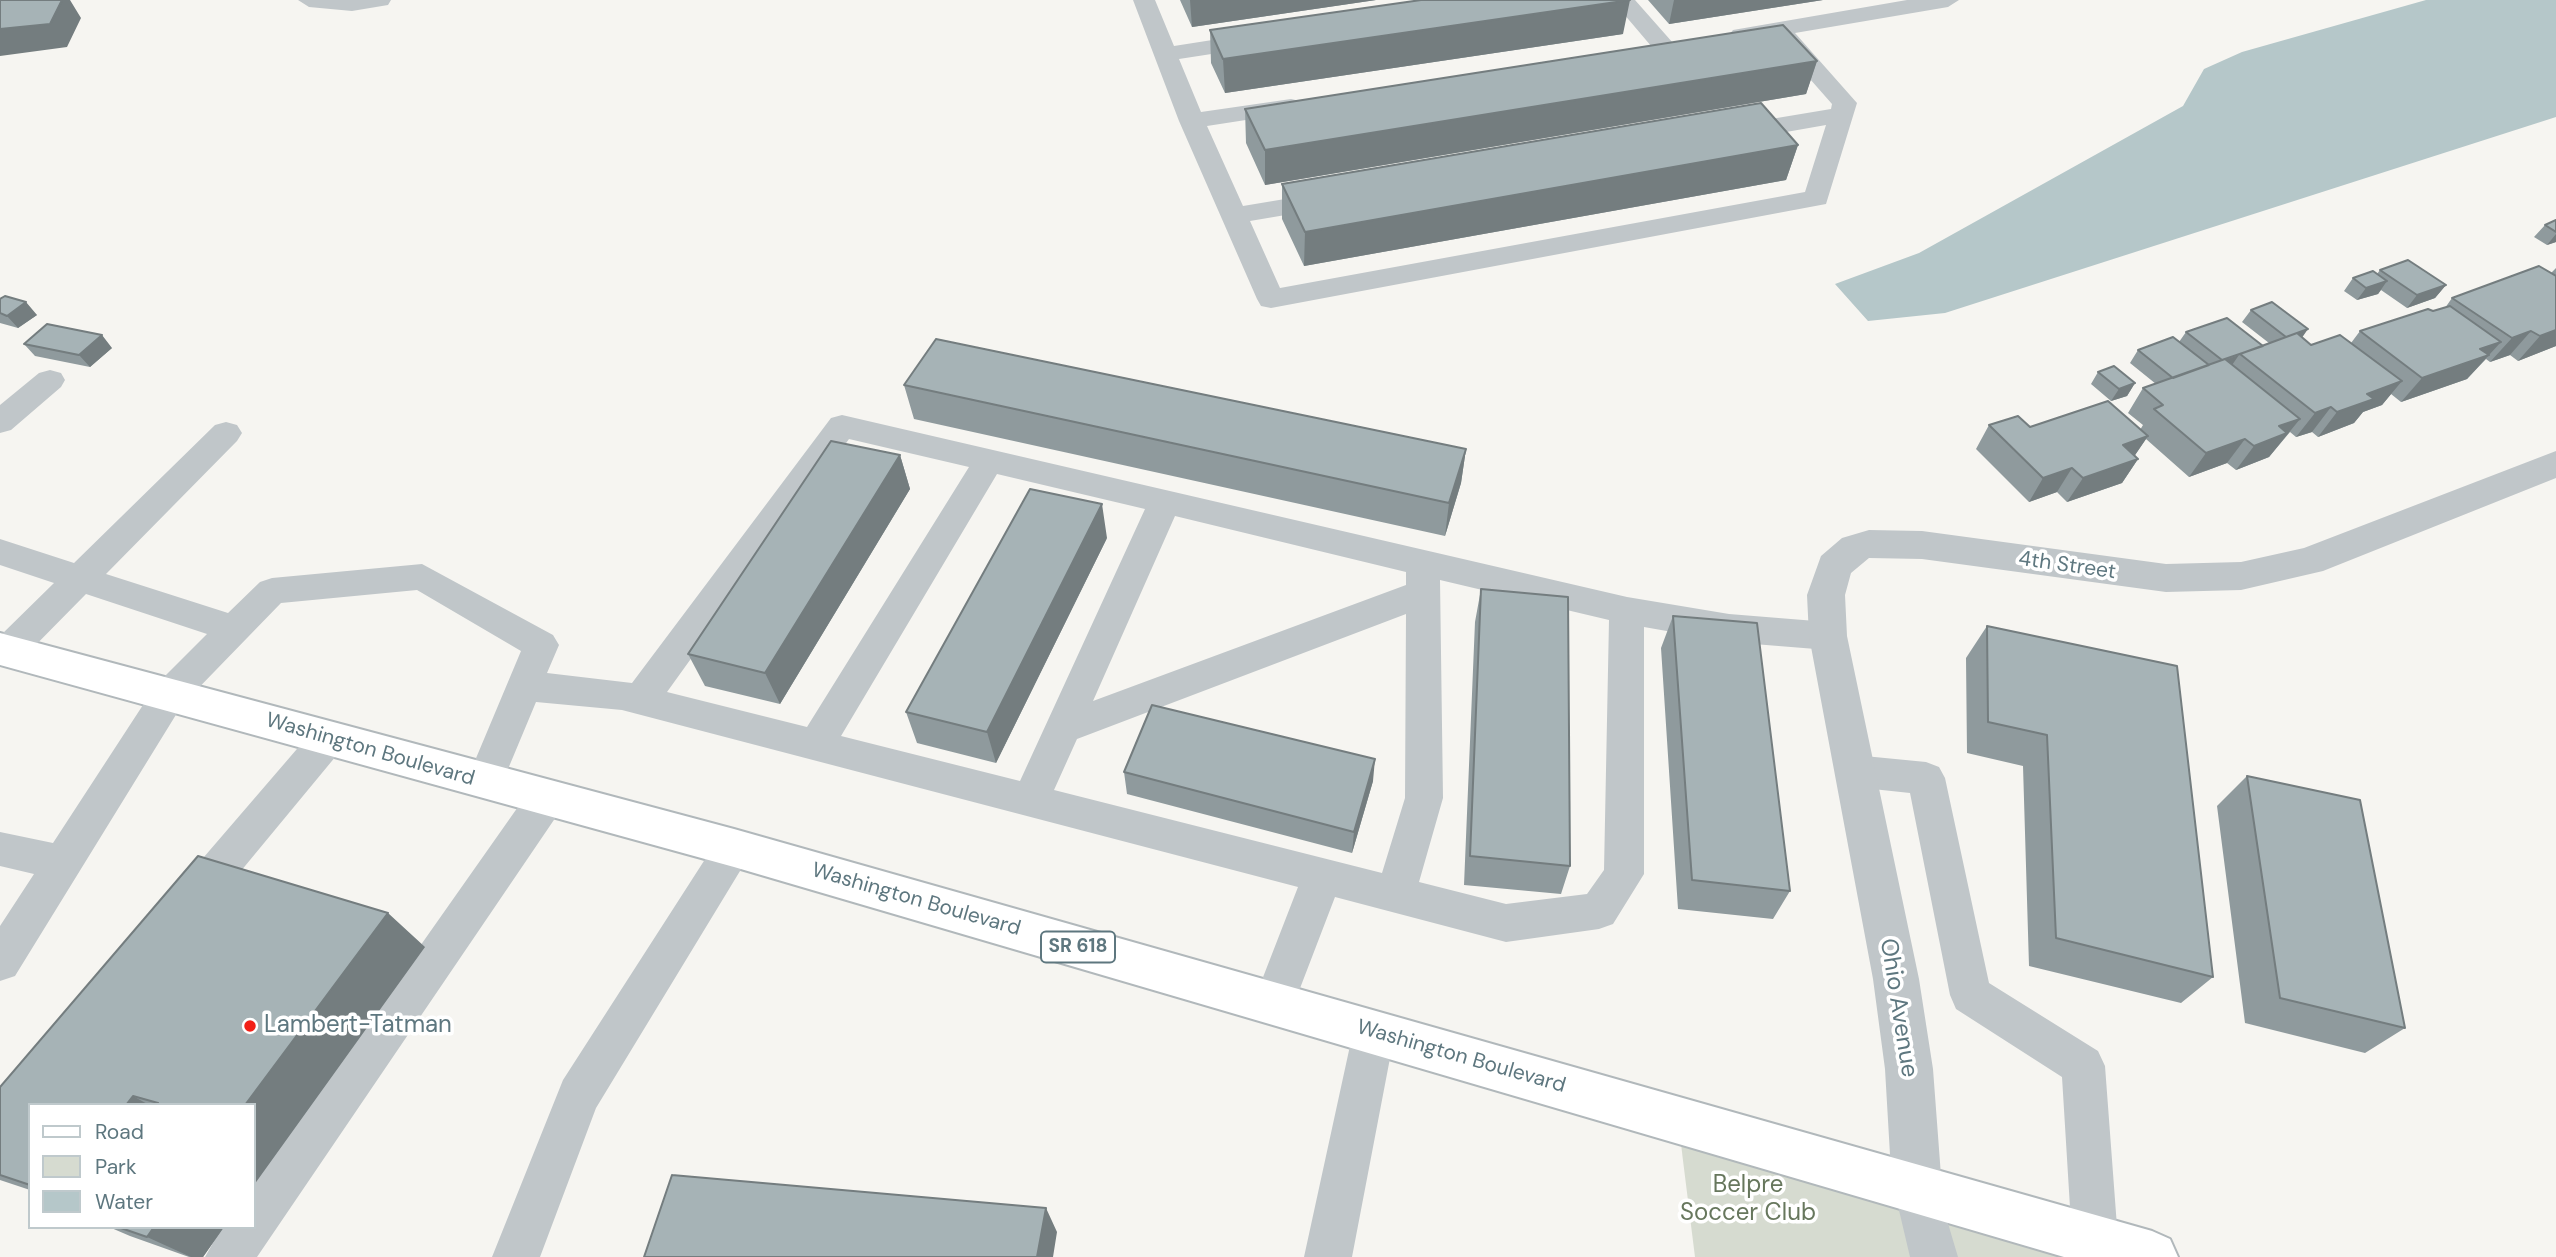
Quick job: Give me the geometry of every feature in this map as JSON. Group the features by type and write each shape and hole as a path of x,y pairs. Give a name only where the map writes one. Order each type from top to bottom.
{"main road":[{"name":"Washington Boulevard","path":"4,650 734,848 2152,1257"}],"street":[{"name":"4th Street","path":"1866,830 1828,636 1826,595 1834,566 1855,548 1869,544 1922,545 2166,578 2241,576 2309,561 2556,464"},
{"name":"Ohio Avenue","path":"1866,830 1898,992 1909,1069 1917,1189"}],"lane":[{"path":"309,0 352,4 380,0"},
{"path":"1144,0 1192,121 1271,299 1816,198 1845,103 1778,29"},
{"path":"1623,0 1665,48"},
{"path":"1715,39 1948,0"},
{"path":"1165,54 1275,37"},
{"path":"1638,52 1690,44"},
{"path":"1192,121 1314,102"},
{"path":"1717,136 1841,115"},
{"path":"1234,216 1358,195"},
{"path":"0,422 50,380"},
{"path":"641,699 842,426 1165,502 1423,578 1729,628 1828,636"},
{"path":"4,650 82,577 226,433"},
{"path":"816,745 989,461"},
{"path":"1031,799 1165,502"},
{"path":"0,552 234,629"},
{"path":"0,962 169,695 272,591 422,577 541,645 485,782"},
{"path":"1063,728 1423,578"},
{"path":"1396,894 1424,798 1423,578"},
{"path":"525,687 641,699 1506,923 1599,911 1624,874 1627,611"},
{"path":"170,926 328,739"},
{"path":"1854,771 1926,778 1971,995 2083,1066 2095,1240"},
{"path":"256,1218 546,799"},
{"path":"516,1257 579,1095 734,848"},
{"path":"0,849 63,863"},
{"path":"1274,1003 1323,875"},
{"path":"1328,1257 1374,1032"},
{"path":"1917,1189 1934,1257"},
{"path":"229,1257 249,1229"}],"green space":[{"name":"Belpre Soccer Club","path":"1678,1120 2152,1257 1695,1257"}],"water":[{"path":"2426,0 2556,0 2556,117 1945,313 1868,321 1835,284 1919,253 2183,106 2204,69 2242,52"}],"building":[{"path":"0,0 62,0 50,24 0,29"},
{"path":"1421,0 1630,0 1223,59 1210,30"},
{"path":"1783,25 1817,61 1265,150 1245,109"},
{"path":"1761,103 1798,145 1305,232 1282,184"},
{"path":"2556,220 2556,232 2545,225"},
{"path":"2408,260 2446,285 2417,295 2380,270"},
{"path":"2539,266 2556,276 2556,330 2540,336 2531,331 2512,338 2452,298"},
{"path":"2373,271 2387,281 2366,288 2353,278"},
{"path":"5,296 26,302 7,316 0,313 0,299"},
{"path":"2272,302 2308,329 2286,337 2251,310"},
{"path":"2450,306 2501,342 2480,349 2489,355 2422,378 2360,331 2428,309 2433,311"},
{"path":"2227,318 2263,346 2222,360 2186,332"},
{"path":"47,324 102,335 79,355 24,344"},
{"path":"2297,333 2311,345 2340,335 2402,381 2367,394 2374,399 2337,412 2331,407 2315,413 2240,354"},
{"path":"2173,337 2209,365 2173,378 2138,350"},
{"path":"936,339 1466,449 1449,503 904,385"},
{"path":"2225,359 2300,419 2279,426 2287,433 2254,446 2245,439 2206,453 2154,409 2163,405 2143,388"},
{"path":"2114,366 2135,383 2119,389 2098,372"},
{"path":"2108,401 2148,436 2123,445 2138,459 2083,478 2072,468 2043,478 1989,425 2018,416 2030,427"},
{"path":"831,441 900,455 765,673 688,654"},
{"path":"1030,489 1102,504 987,732 906,712"},
{"path":"1481,589 1568,597 1570,866 1470,856"},
{"path":"1673,616 1757,623 1790,891 1692,880"},
{"path":"1987,626 2177,666 2213,977 2056,938 2047,735 1988,722"},
{"path":"1152,705 1375,759 1354,832 1124,772"},
{"path":"2247,776 2360,800 2405,1028 2280,998"},
{"path":"198,856 388,913 246,1103 158,1103 133,1096 128,1103 28,1103 28,1184 0,1175 0,1087"},
{"path":"672,1175 1046,1208 1037,1257 644,1257"},
{"path":"124,1229 153,1229 147,1237"}],"place":[{"name":"Lambert-Tatman","path":"250,1026"}]}
